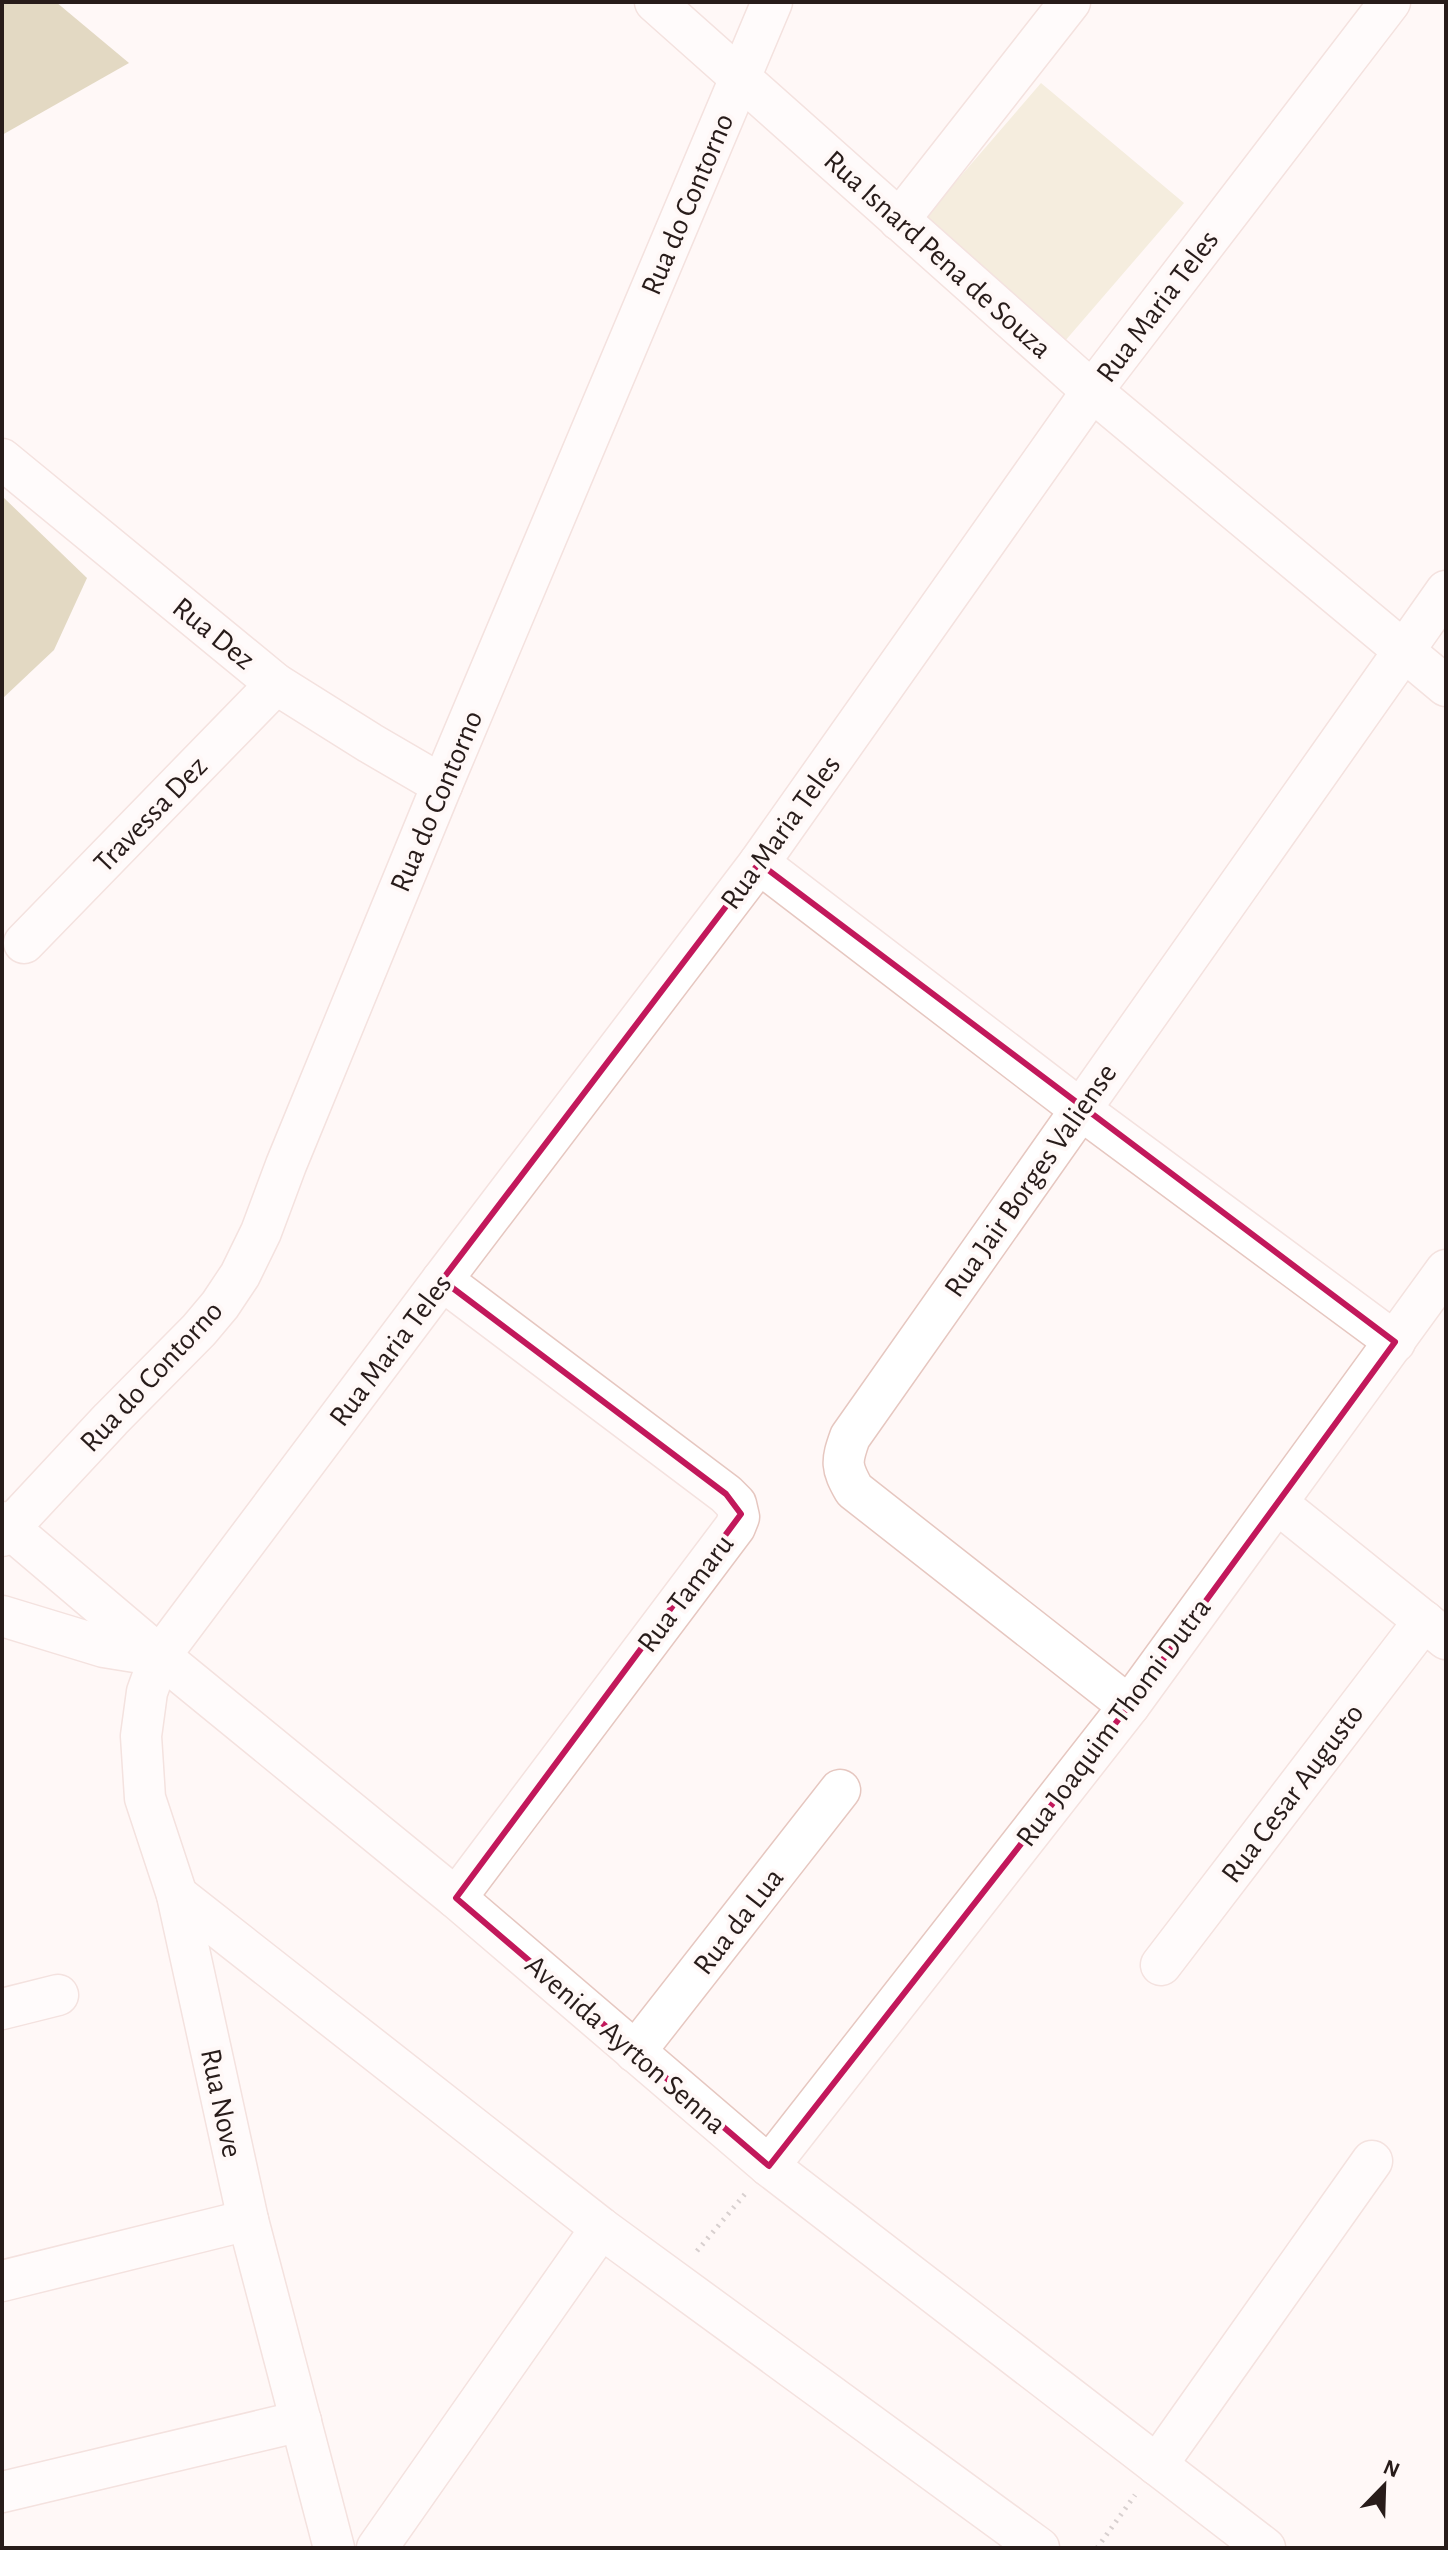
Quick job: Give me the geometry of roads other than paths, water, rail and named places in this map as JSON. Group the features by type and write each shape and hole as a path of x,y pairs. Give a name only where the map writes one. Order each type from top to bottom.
{"street":[{"name":"Rua Isnard Pena de Souza","path":"655,2 1092,391 1446,686"},
{"name":"Rua do Contorno","path":"5,1529 199,1330 240,1275 261,1232 442,785 772,2"},
{"path":"899,220 1070,2"},
{"name":"Rua Maria Teles","path":"160,1656 759,863 1092,391 1390,2"},
{"name":"Rua Dez","path":"2,459 276,684 442,785"},
{"name":"Rua Jair Borges Valiense","path":"1129,1706 854,1490 842,1462 850,1437 1446,591"},
{"name":"Travessa Dez","path":"24,943 276,684"},
{"path":"759,863 1080,1109 1395,1342"},
{"name":"Rua Joaquim Thomi Dutra","path":"769,2166 1129,1706 1446,1270"},
{"name":"Rua Tamaru","path":"442,1280 726,1494 736,1504 739,1517 456,1898"},
{"path":"1277,1503 1435,1630"},
{"name":"Avenida Ayrton Senna","path":"5,1529 456,1898 769,2166 1265,2548"},
{"path":"2,1616 104,1647 160,1656"},
{"name":"Rua Cesar Augusto","path":"1161,1965 1435,1630"},
{"name":"Rua Nove","path":"160,1656 147,1692 141,1736 145,1798 177,1895 248,2220 334,2548"},
{"name":"Rua da Lua","path":"635,2052 840,1790"},
{"path":"177,1895 601,2228 1039,2548"},
{"path":"2,2009 58,1995"},
{"path":"1157,2465 1372,2161"},
{"path":"2,2281 248,2220"},
{"path":"377,2548 601,2228"},
{"path":"2,2492 301,2421"}]}
